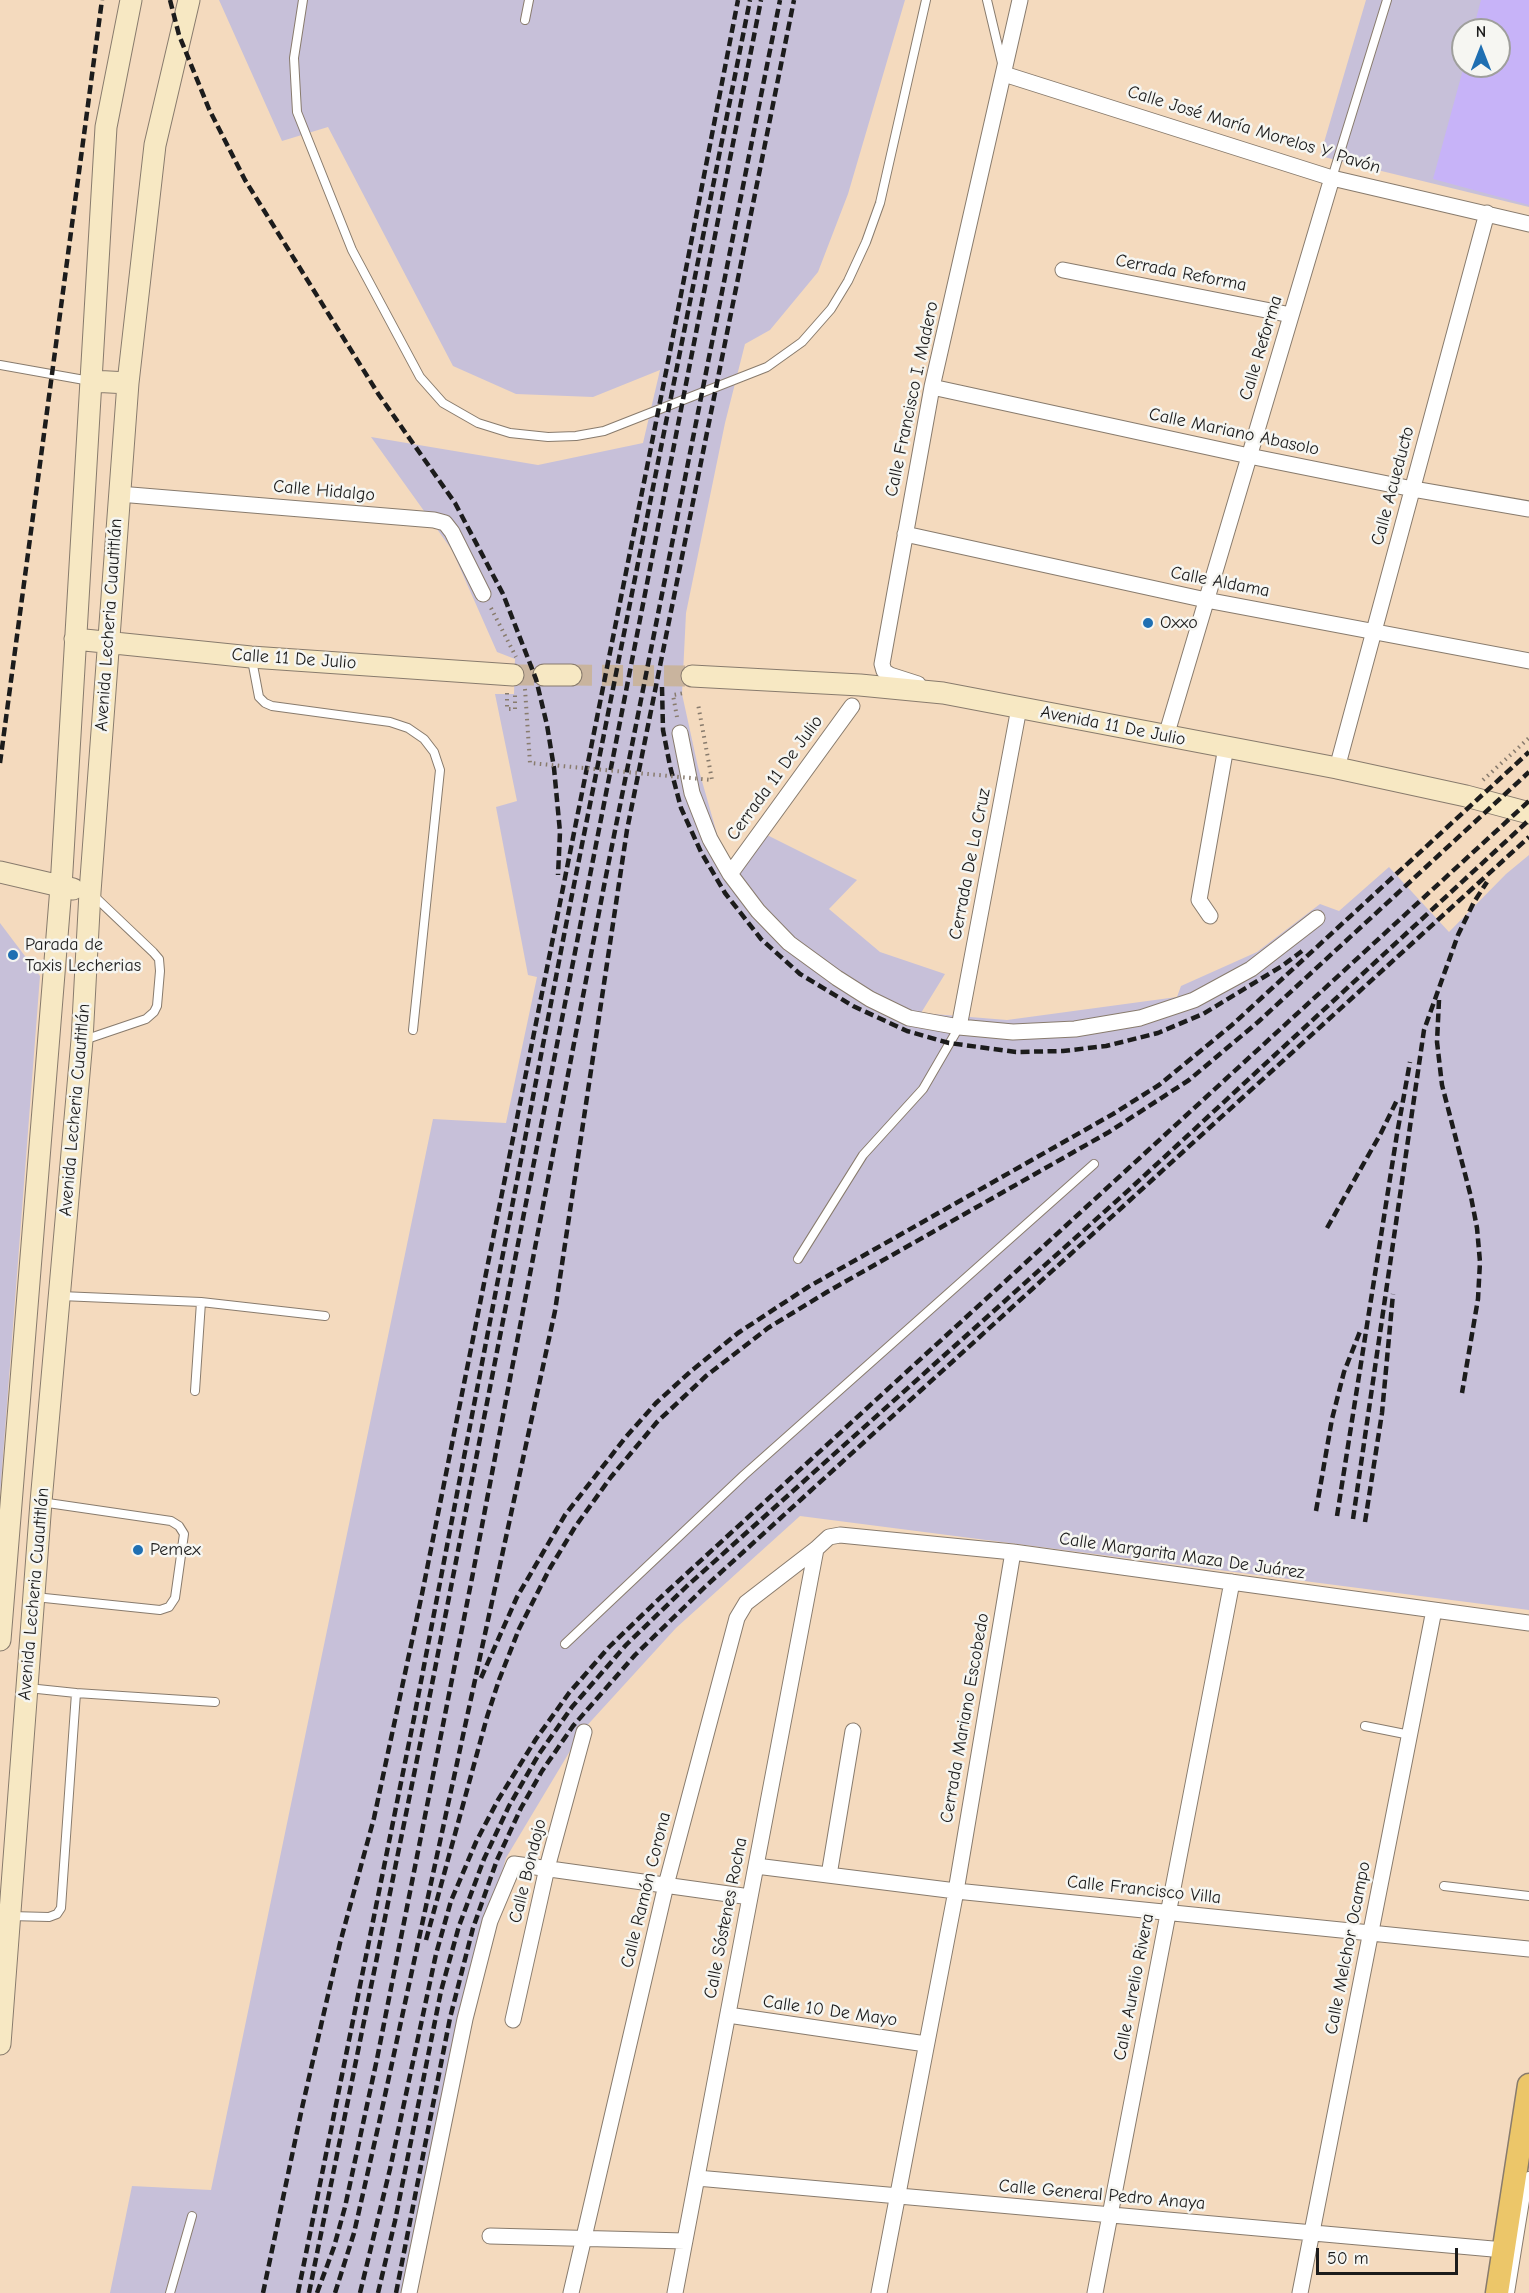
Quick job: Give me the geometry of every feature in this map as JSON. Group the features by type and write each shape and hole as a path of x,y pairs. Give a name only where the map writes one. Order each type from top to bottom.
{"main road":[{"name":"Avenida Lecheria Cuautitlán","path":"0,1640 61,887 106,127 131,0"},
{"name":"Avenida Lecheria Cuautitlán","path":"0,2044 9,1916 8,1805 26,1688 82,1040 107,642 128,383 155,145 189,0"},
{"path":"92,381 128,383"},
{"name":"Calle 11 De Julio","path":"75,639 519,682"},
{"path":"544,675 571,675"},
{"name":"Avenida 11 De Julio","path":"692,676 860,685 943,693 1337,768 1466,796 1529,813"},
{"path":"0,872 90,892"},
{"path":"1497,2293 1529,2085"}],"street":[{"name":"Calle Francisco I. Madero","path":"943,693 890,675 884,671 882,664 932,387 1020,0"},
{"name":"Calle José María Morelos Y Pavón","path":"1005,74 1332,178 1487,213 1529,225"},
{"name":"Calle Reforma","path":"1166,736 1332,178"},
{"name":"Calle Acueducto","path":"1337,768 1487,213"},
{"name":"Cerrada Reforma","path":"1063,270 1291,315"},
{"name":"Calle Mariano Abasolo","path":"932,387 1249,456 1413,489 1529,509"},
{"name":"Calle Hidalgo","path":"119,494 434,520 445,523 452,532 483,594"},
{"name":"Calle Aldama","path":"905,534 1206,600 1529,661"},
{"name":"Cerrada 11 De Julio","path":"730,874 852,706"},
{"name":"Cerrada De La Cruz","path":"959,1027 1019,708"},
{"path":"680,733 692,793 710,839 730,874 758,912 789,943 837,978 870,999 909,1018 959,1027 1014,1032 1075,1029 1140,1018 1194,1000 1251,969 1317,918"},
{"path":"1210,916 1199,900 1226,747"},
{"name":"Calle Margarita Maza De Juárez","path":"829,1538 840,1535 1014,1552 1529,1623"},
{"name":"Calle Ramón Corona","path":"571,2293 666,1886 737,1618 746,1603 829,1538"},
{"name":"Calle Sóstenes Rocha","path":"675,2293 816,1550"},
{"name":"Cerrada Mariano Escobedo","path":"956,1891 1014,1552"},
{"name":"Calle Aurelio Rivera","path":"1095,2293 1232,1582"},
{"name":"Calle Melchor Ocampo","path":"1300,2293 1434,1610"},
{"path":"829,1875 853,1731"},
{"name":"Calle Bondojo","path":"513,2020 547,1868 584,1732"},
{"path":"409,2293 465,2019 490,1921 514,1864 750,1898"},
{"name":"Calle Francisco Villa","path":"756,1866 956,1891 1529,1949"},
{"path":"879,2293 956,1891"},
{"name":"Calle 10 De Mayo","path":"728,2015 926,2044"},
{"name":"Calle General Pedro Anaya","path":"697,2178 1504,2250"},
{"path":"490,2236 685,2241"}],"lane":[{"path":"303,0 294,58 297,112 352,250 420,377 443,403 478,423 510,433 548,437 576,436 604,431 766,367 802,342 831,309 848,281 866,242 880,203 926,0"},
{"path":"525,20 529,0"},
{"path":"987,0 1005,74"},
{"path":"1332,178 1386,0"},
{"path":"0,365 92,381"},
{"path":"251,657 259,697 265,704 390,722 408,728 424,739 434,752 440,770 413,1030"},
{"path":"82,1040 146,1019 154,1012 157,1005 160,971 159,959 153,952 90,892"},
{"path":"798,1259 863,1155 923,1089 959,1027"},
{"path":"565,1644 744,1475 1094,1164"},
{"path":"59,1296 201,1302 326,1316"},
{"path":"195,1392 201,1302"},
{"path":"34,1596 160,1610 169,1607 175,1598 184,1534 179,1526 171,1521 41,1502"},
{"path":"26,1688 215,1702"},
{"path":"9,1916 49,1917 57,1914 61,1908 76,1693"},
{"path":"1365,1726 1410,1735"},
{"path":"1444,1886 1529,1896"},
{"path":"1510,2293 1529,2176"},
{"path":"170,2293 192,2216"}],"path":[{"path":"519,682 530,763 712,780 698,704"},
{"path":"673,695 680,733"},
{"path":"1466,796 1529,738"}],"shaded area":[{"path":"219,0 905,0 848,194 818,272 770,330 745,344 725,423 686,613 682,694 698,767 721,848 741,871 767,835 857,880 829,909 880,952 945,974 921,1013 1007,1020 1177,997 1181,986 1257,952 1320,904 1339,911 1389,867 1449,932 1506,874 1529,855 1529,1610 800,1516 676,1628 582,1731 506,1858 463,2007 409,2293 110,2293 132,2186 211,2190 433,1119 506,1123 537,977 528,975 496,807 517,801 495,694 514,694 515,659 497,652 452,550 371,437 538,465 643,443 660,370 593,397 516,394 453,366 328,127 282,141"},
{"path":"1366,0 1529,0 1529,207 1320,156"},
{"path":"0,923 40,976 0,1495"}],"building":[{"path":"1481,0 1529,0 1529,205 1433,179 1461,78 1511,78 1511,18 1476,18"}],"tunnel":[{"path":"513,675 544,675"},
{"path":"571,675 692,676"}],"railway":[{"path":"0,763 102,0"},
{"path":"170,0 179,35 209,109 245,180 379,395 455,503 503,594 536,679 547,725 560,832 558,875"},
{"path":"263,2293 302,2108 340,1943 374,1818 422,1594 738,0"},
{"path":"298,2293 414,1718 565,930 750,0"},
{"path":"309,2293 425,1720 761,0"},
{"path":"317,2293 334,2247 345,2207 377,2059 472,1578 604,886 780,0"},
{"path":"335,2293 354,2233 379,2123 555,1311 627,830 794,0"},
{"path":"662,687 663,730 681,808 701,852 725,893 761,939 800,974 853,1006 907,1031 949,1043 1016,1052 1063,1051 1106,1046 1158,1033 1203,1014 1282,966 1302,951"},
{"path":"481,1678 517,1597 565,1515 625,1438 656,1403 690,1372 738,1333 808,1287 1113,1114 1159,1085 1232,1025 1529,752"},
{"path":"426,1940 487,1717 519,1629 550,1568 575,1527 611,1477 657,1422 706,1376 768,1328 827,1292 1109,1132 1189,1080 1258,1022 1529,772"},
{"path":"360,2293 390,2169 436,1954 451,1901 476,1842 498,1800 536,1739 569,1693 609,1647 661,1597 1529,801"},
{"path":"378,2293 395,2221 441,1991 459,1926 484,1859 509,1806 539,1754 572,1707 626,1645 687,1586 1132,1187 1529,820"},
{"path":"396,2293 450,2018 473,1928 497,1860 521,1808 542,1771 573,1726 635,1655 707,1585 1529,837"},
{"path":"1353,1519 1424,1030 1458,935 1474,902 1487,882"},
{"path":"1439,1000 1437,1042 1442,1085 1471,1197 1480,1262 1478,1299 1462,1393"},
{"path":"1337,1516 1410,1062"},
{"path":"1327,1228 1381,1133 1398,1098"},
{"path":"1365,1522 1382,1413 1393,1294"},
{"path":"1316,1511 1332,1419 1344,1372 1361,1329"}],"place":[{"name":"Oxxo","path":"1148,623"},
{"name":"Parada de Taxis Lecherias","path":"13,955"},
{"name":"Pemex","path":"138,1550"}]}
